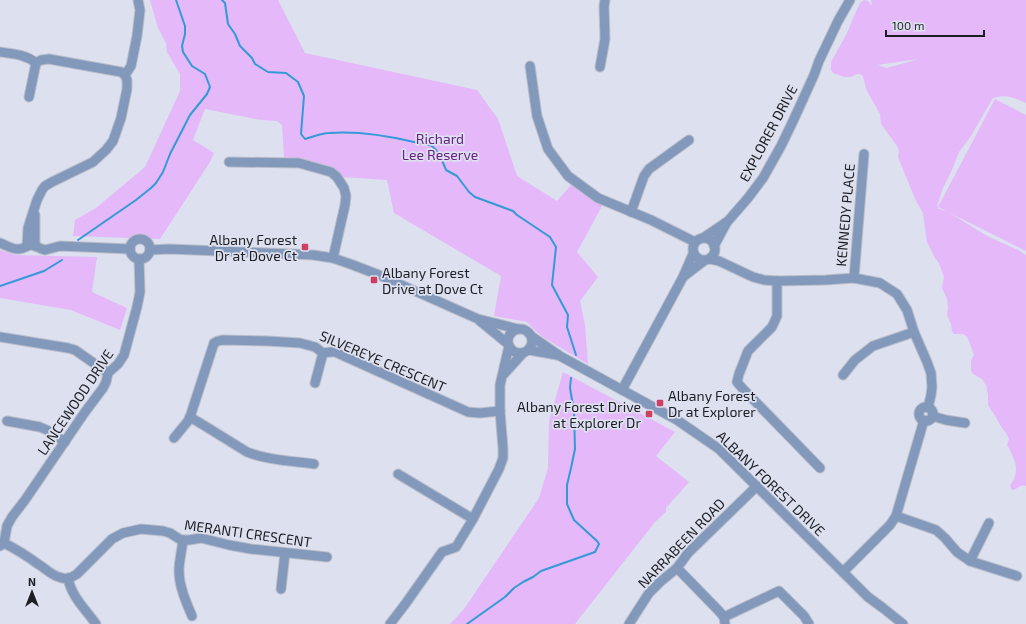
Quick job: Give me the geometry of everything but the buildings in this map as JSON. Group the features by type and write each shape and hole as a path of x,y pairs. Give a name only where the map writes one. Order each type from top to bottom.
{"street":[{"path":"125,75 131,66 137,36 140,10 138,0"},
{"path":"600,67 605,39 605,0"},
{"name":"EXPLORER DRIVE","path":"622,390 684,277 696,246 728,221 763,178 781,146 823,52 850,0"},
{"name":"EXPLORER DRIVE","path":"814,75 823,63 842,23 856,0"},
{"path":"0,52 22,55 30,58 36,63"},
{"path":"29,97 36,63 41,60 49,59 121,72 128,80 125,102 118,129 113,141 93,162 45,186 39,194 35,206 31,243"},
{"path":"530,66 538,116 548,149 568,176 598,198 651,220 696,246 698,259 711,255"},
{"path":"631,212 644,176 649,169 688,140"},
{"name":"KENNEDY PLACE","path":"854,278 864,154"},
{"path":"229,162 299,163 330,172 337,177 344,188 346,196 333,258"},
{"name":"EXPLORER DRIVE","path":"684,277 711,255 728,221"},
{"path":"140,239 149,245 150,250 146,257 139,259 132,256 130,249 133,242 140,239"},
{"path":"696,246 710,240 711,255 719,261 753,277 764,280 826,280 854,278 880,283 897,294 907,310 914,332 926,357 931,373 932,387 928,415 896,516 890,525 843,572"},
{"path":"0,242 16,249 20,249 31,243 55,244 60,246 130,249"},
{"path":"150,250 313,255 333,258 354,264 478,319 526,330 531,336 532,344 503,375"},
{"name":"LANCEWOOD DRIVE","path":"2,545 7,526 12,516 25,500 103,388 108,373 118,364 124,355 140,292 139,259"},
{"path":"777,281 777,316 772,327 748,351 737,382 743,390 820,468"},
{"path":"478,319 509,345 511,349 516,352 526,351"},
{"path":"390,624 442,552 456,547 499,470 503,458 500,385 510,335 513,331 518,329"},
{"path":"843,375 855,360 873,346 914,332"},
{"name":"ALBANY FOREST DRIVE","path":"531,336 560,356 677,420 710,442 728,457 868,597 903,624"},
{"path":"0,337 68,348 74,350 108,373"},
{"name":"SILVEREYE CRESCENT","path":"174,438 190,417 214,343 222,340 300,343 315,347 323,353 334,352 468,412 480,413 500,411"},
{"name":"ALBANY FOREST DRIVE","path":"526,351 560,356"},
{"path":"316,383 323,353"},
{"path":"928,415 965,423"},
{"path":"190,417 243,450 254,455 314,464"},
{"path":"7,421 40,427 49,431 65,442"},
{"path":"398,474 473,519"},
{"name":"NARRABEEN ROAD","path":"629,624 649,594 660,582 677,568 688,553 757,486"},
{"path":"896,516 936,530 957,552 970,561 1017,576"},
{"path":"970,561 989,523"},
{"name":"MERANTI CRESCENT","path":"68,578 74,576 80,571 112,539 123,533 141,529 159,530 183,540 201,538 241,548 327,557"},
{"path":"183,540 179,564 179,578 192,616"},
{"path":"2,545 30,558 55,575 61,578 68,578 73,593 96,624"},
{"path":"281,589 285,553"},
{"path":"677,568 725,620 779,590 804,616 809,624"},
{"name":"ALBANY FOREST DRIVE","path":"868,597 878,611 894,624"}],"green space":[{"name":"Richard Lee Reserve","path":"150,0 278,0 305,53 477,90 498,119 517,176 557,201 572,184 602,206 577,252 598,277 580,301 585,325 588,364 541,336 527,322 494,316 501,276 394,213 387,180 342,177 333,170 314,162 284,157 282,125 277,121 261,120 205,109 193,140 214,153 210,162 160,239 73,236 75,220 96,208 145,167 180,91 180,74 167,52 166,43 158,28"},
{"path":"864,0 868,1 872,6 871,0 1026,0 1026,103 1014,98 993,98 971,136 959,152 943,188 937,206 939,209 946,211 938,207 995,99 1026,115 1026,251 950,213 987,236 1026,255 1026,486 1012,490 1011,488 1010,485 1016,473 1016,469 1013,457 1007,445 1009,439 988,405 987,387 982,379 973,374 971,371 971,361 974,355 967,337 963,334 954,334 952,331 947,315 947,299 942,288 944,277 939,263 927,242 923,213 916,201 898,157 899,151 897,146 881,124 880,114 866,89 863,76 857,74 851,77 844,77 833,73 831,70 831,62 847,33 860,3","holes":["918,59 887,68 877,65"]},
{"path":"0,250 16,255 97,257 92,292 127,308 120,330 71,310 0,298"},
{"path":"563,372 675,432 656,456 689,482 666,508 666,512 655,522 575,624 450,624 464,609 539,498 548,468 549,421"}],"waterway":[{"path":"78,240 136,200 156,183 163,172 170,154 190,115 207,94 210,87 205,74 192,66 183,52 182,46 185,26 176,0"},
{"path":"222,0 225,3 228,24 235,34 240,46 252,58 255,64 268,72 286,73 298,82 304,96 301,134 305,139 326,133 361,133 430,145 439,154 446,170 457,176 469,192 475,197 513,211 550,237 556,247 552,285 568,315 567,327 576,355"},
{"path":"0,286 44,271 62,260"},
{"path":"467,624 505,597 514,588 541,571 595,552 599,544 574,520 567,504 567,485 575,449 574,412 570,388 571,378"}],"place":[{"name":"Albany Forest Dr at Dove Ct","path":"305,247"},
{"name":"Albany Forest Drive at Dove Ct","path":"374,280"},
{"name":"Albany Forest Dr at Explorer","path":"660,403"},
{"name":"Albany Forest Drive at Explorer Dr","path":"649,414"}]}
